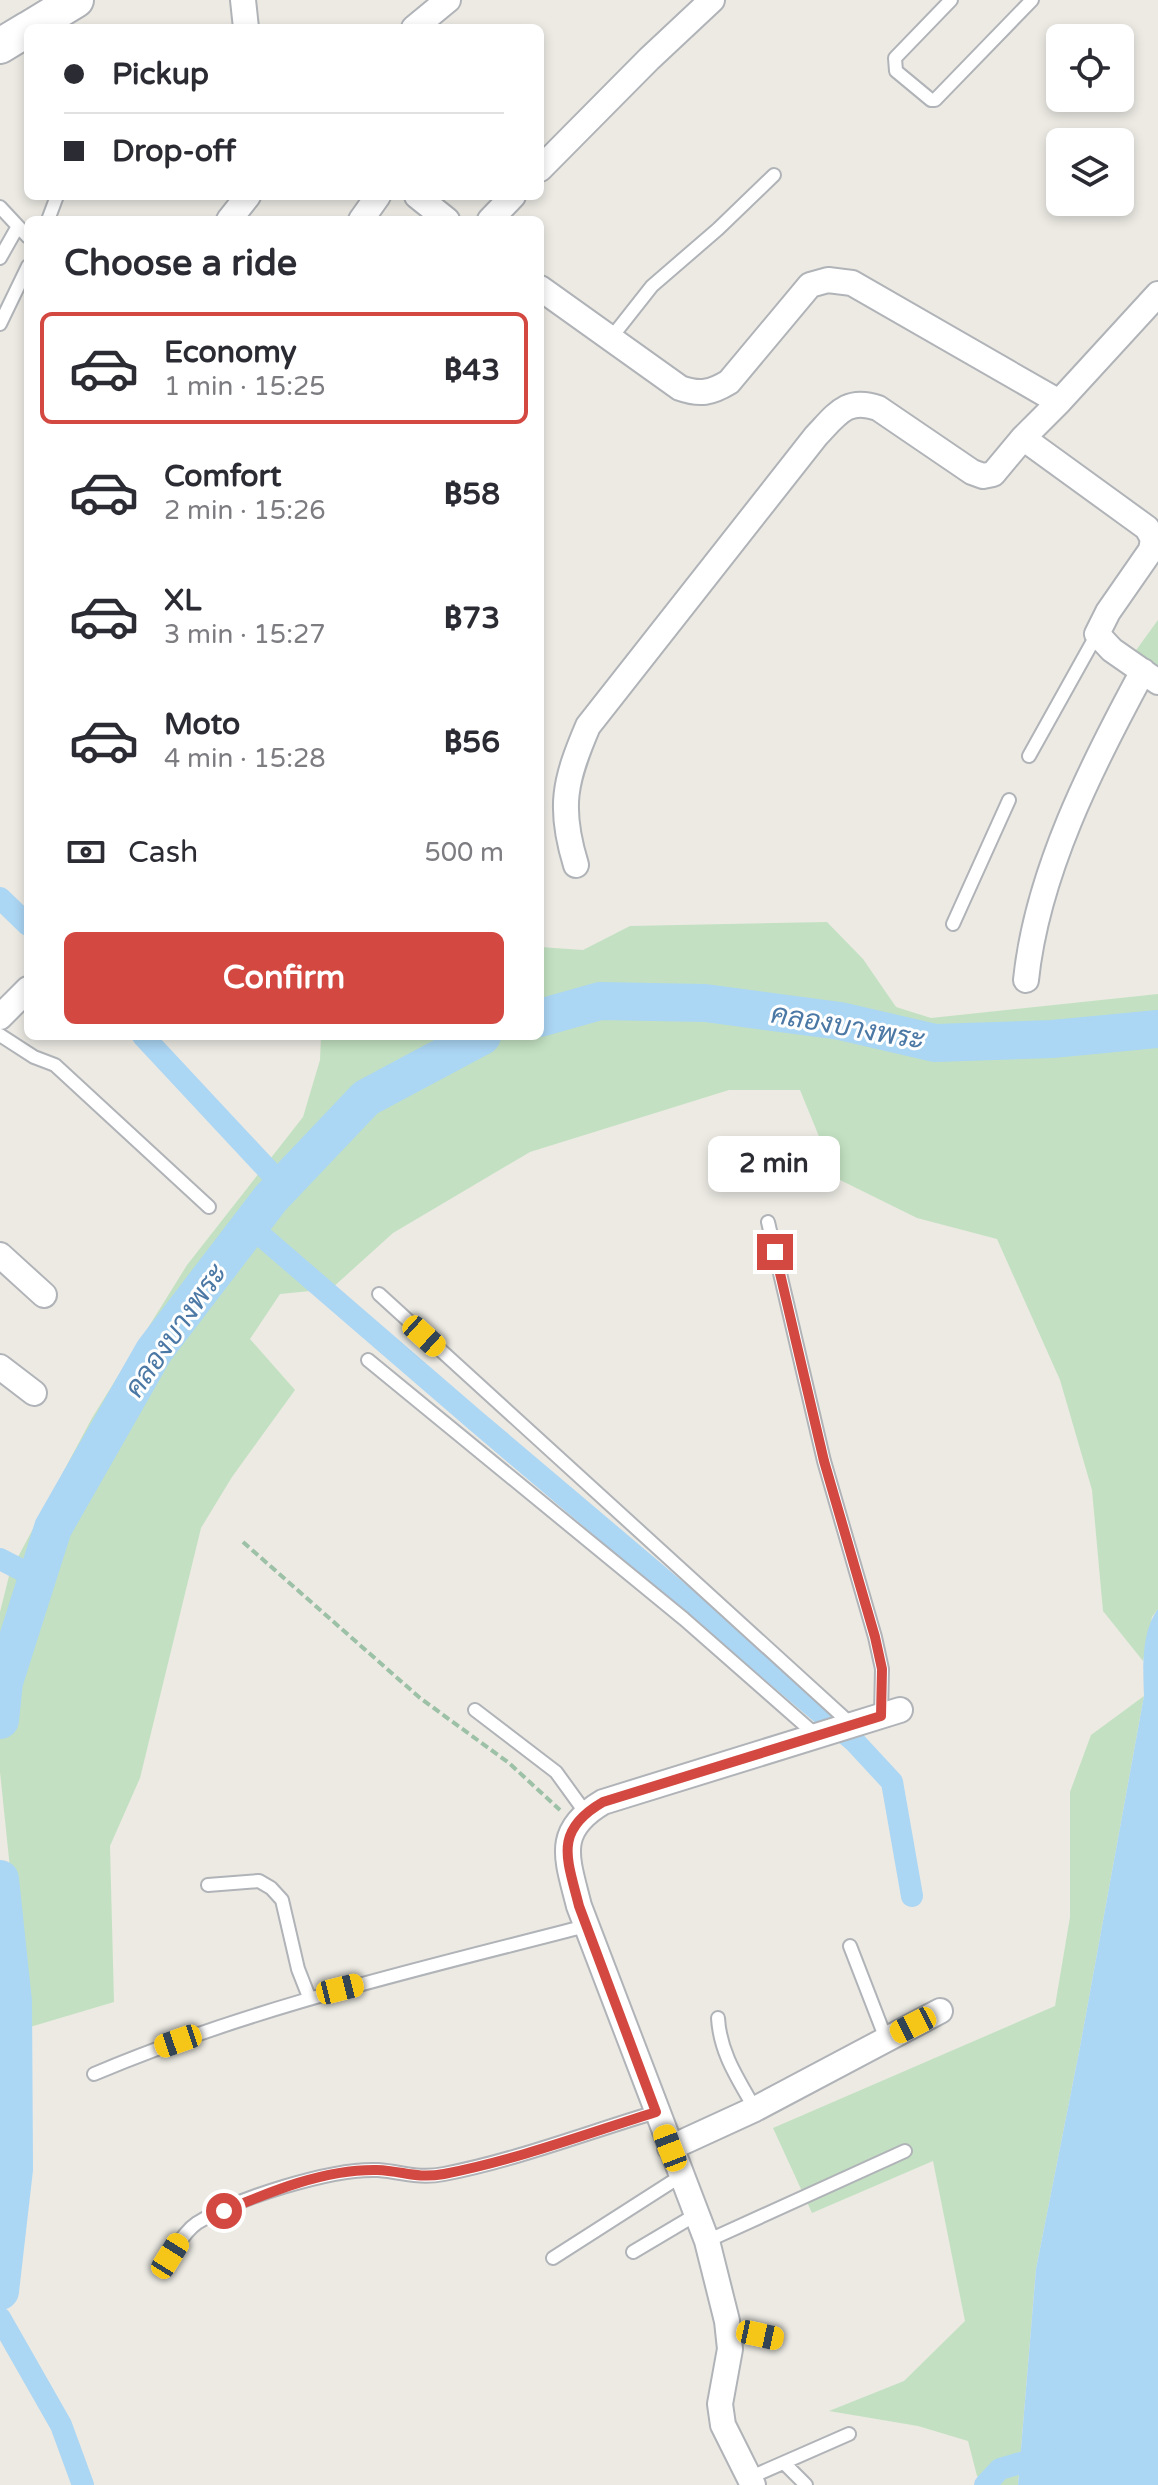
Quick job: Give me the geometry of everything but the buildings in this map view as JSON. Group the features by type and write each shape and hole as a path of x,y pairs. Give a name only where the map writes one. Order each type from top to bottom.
{"main road":[{"path":"37,24 76,0"},
{"path":"0,46 24,32"}],"street":[{"path":"243,0 246,24"},
{"path":"419,24 448,0"},
{"path":"544,165 712,0"},
{"path":"232,216 245,200"},
{"path":"422,200 442,216"},
{"path":"494,216 509,200"},
{"path":"544,291 680,388 696,393 712,392 729,382 810,285 828,280 852,283 1059,402"},
{"path":"576,865 566,835 565,800 570,768 588,726 816,436 833,419 849,405 863,402 878,408 972,472 983,476 993,474 1158,294"},
{"path":"1023,438 1147,528 1153,539 1151,550 1108,612 1097,634 1112,650 1150,676 1097,759 1059,852 1036,919 1026,980"},
{"path":"0,1017 24,993"},
{"path":"0,1255 44,1295"},
{"path":"0,1367 34,1393"},
{"path":"752,2481 723,2425 720,2404 730,2349 729,2336 707,2241 586,1926 570,1872 568,1839 580,1818 603,1802 890,1713"},
{"path":"670,2148 755,2109 940,2011"}],"lane":[{"path":"951,0 895,58 896,71 931,100 935,100 1032,0"},
{"path":"611,338 652,286 774,175"},
{"path":"0,207 24,234"},
{"path":"0,258 17,228"},
{"path":"0,324 24,274"},
{"path":"1029,756 1097,634"},
{"path":"953,924 1009,800"},
{"path":"0,1035 34,1057 55,1065 209,1207"},
{"path":"768,1222 824,1461 875,1637 890,1713"},
{"path":"379,1294 852,1725"},
{"path":"368,1360 684,1619 816,1736"},
{"path":"475,1710 556,1772 580,1818"},
{"path":"208,1885 259,1881 282,1900 298,1969 309,1997"},
{"path":"94,2074 152,2050 309,1997 586,1926"},
{"path":"850,1946 886,2039"},
{"path":"718,2018 724,2053 755,2109"},
{"path":"170,2256 196,2224 254,2198 334,2173 378,2170 419,2177 444,2174 656,2112"},
{"path":"707,2241 905,2151"},
{"path":"553,2258 681,2176"},
{"path":"633,2252 697,2214"},
{"path":"729,2336 776,2338"},
{"path":"752,2481 849,2434"},
{"path":"784,2463 806,2485"}],"path":[{"path":"243,1542 420,1698 580,1818"}],"green space":[{"path":"1158,620 1158,669 1134,653"},
{"path":"827,922 863,959 896,1007 931,1018 1158,994 1158,1609 1152,1617 1143,1661 1103,1611 1092,1490 1060,1380 997,1239 917,1218 836,1178 800,1090 729,1090 530,1152 393,1233 331,1289 280,1294 250,1339 295,1390 232,1477 201,1528 140,1778 110,1846 114,2002 30,2027 0,1772 0,1612 10,1572 92,1418 187,1265 303,1117 320,1060 321,1040 544,1040 544,947 583,950 630,926"},
{"path":"1144,1696 1036,2269 1018,2485 1000,2485 977,2476 968,2441 918,2426 829,2411 904,2381 965,2321 933,2161 812,2213 773,2128 1055,2006 1070,1917 1070,1792 1091,1735"}],"water":[{"path":"1158,1609 1158,2485 1018,2485 1036,2269 1144,1696 1148,1628"}],"waterway":[{"path":"0,898 24,921"},
{"name":"คลองบางพระ","path":"544,1017 600,1001 705,1003 840,1021 935,1043 1052,1039 1158,1029"},
{"path":"147,1040 283,1186"},
{"name":"คลองบางพระ","path":"0,1720 4,1682 53,1528 154,1351 271,1198 366,1098 475,1040"},
{"path":"250,1226 854,1741 892,1782 912,1896"},
{"path":"0,1559 37,1578"},
{"name":"คลองบางพระ","path":"0,1879 13,2002 14,2169 0,2291"},
{"path":"0,2318 61,2425 83,2485"},
{"path":"985,2485 1000,2469 1045,2456"}],"route":[{"path":"224,2211 254,2198 334,2173 378,2170 419,2177 444,2174 656,2112 579,1906 570,1872 568,1839 574,1823 585,1812 603,1802 881,1716 882,1669 875,1637 824,1461 775,1252"}]}
